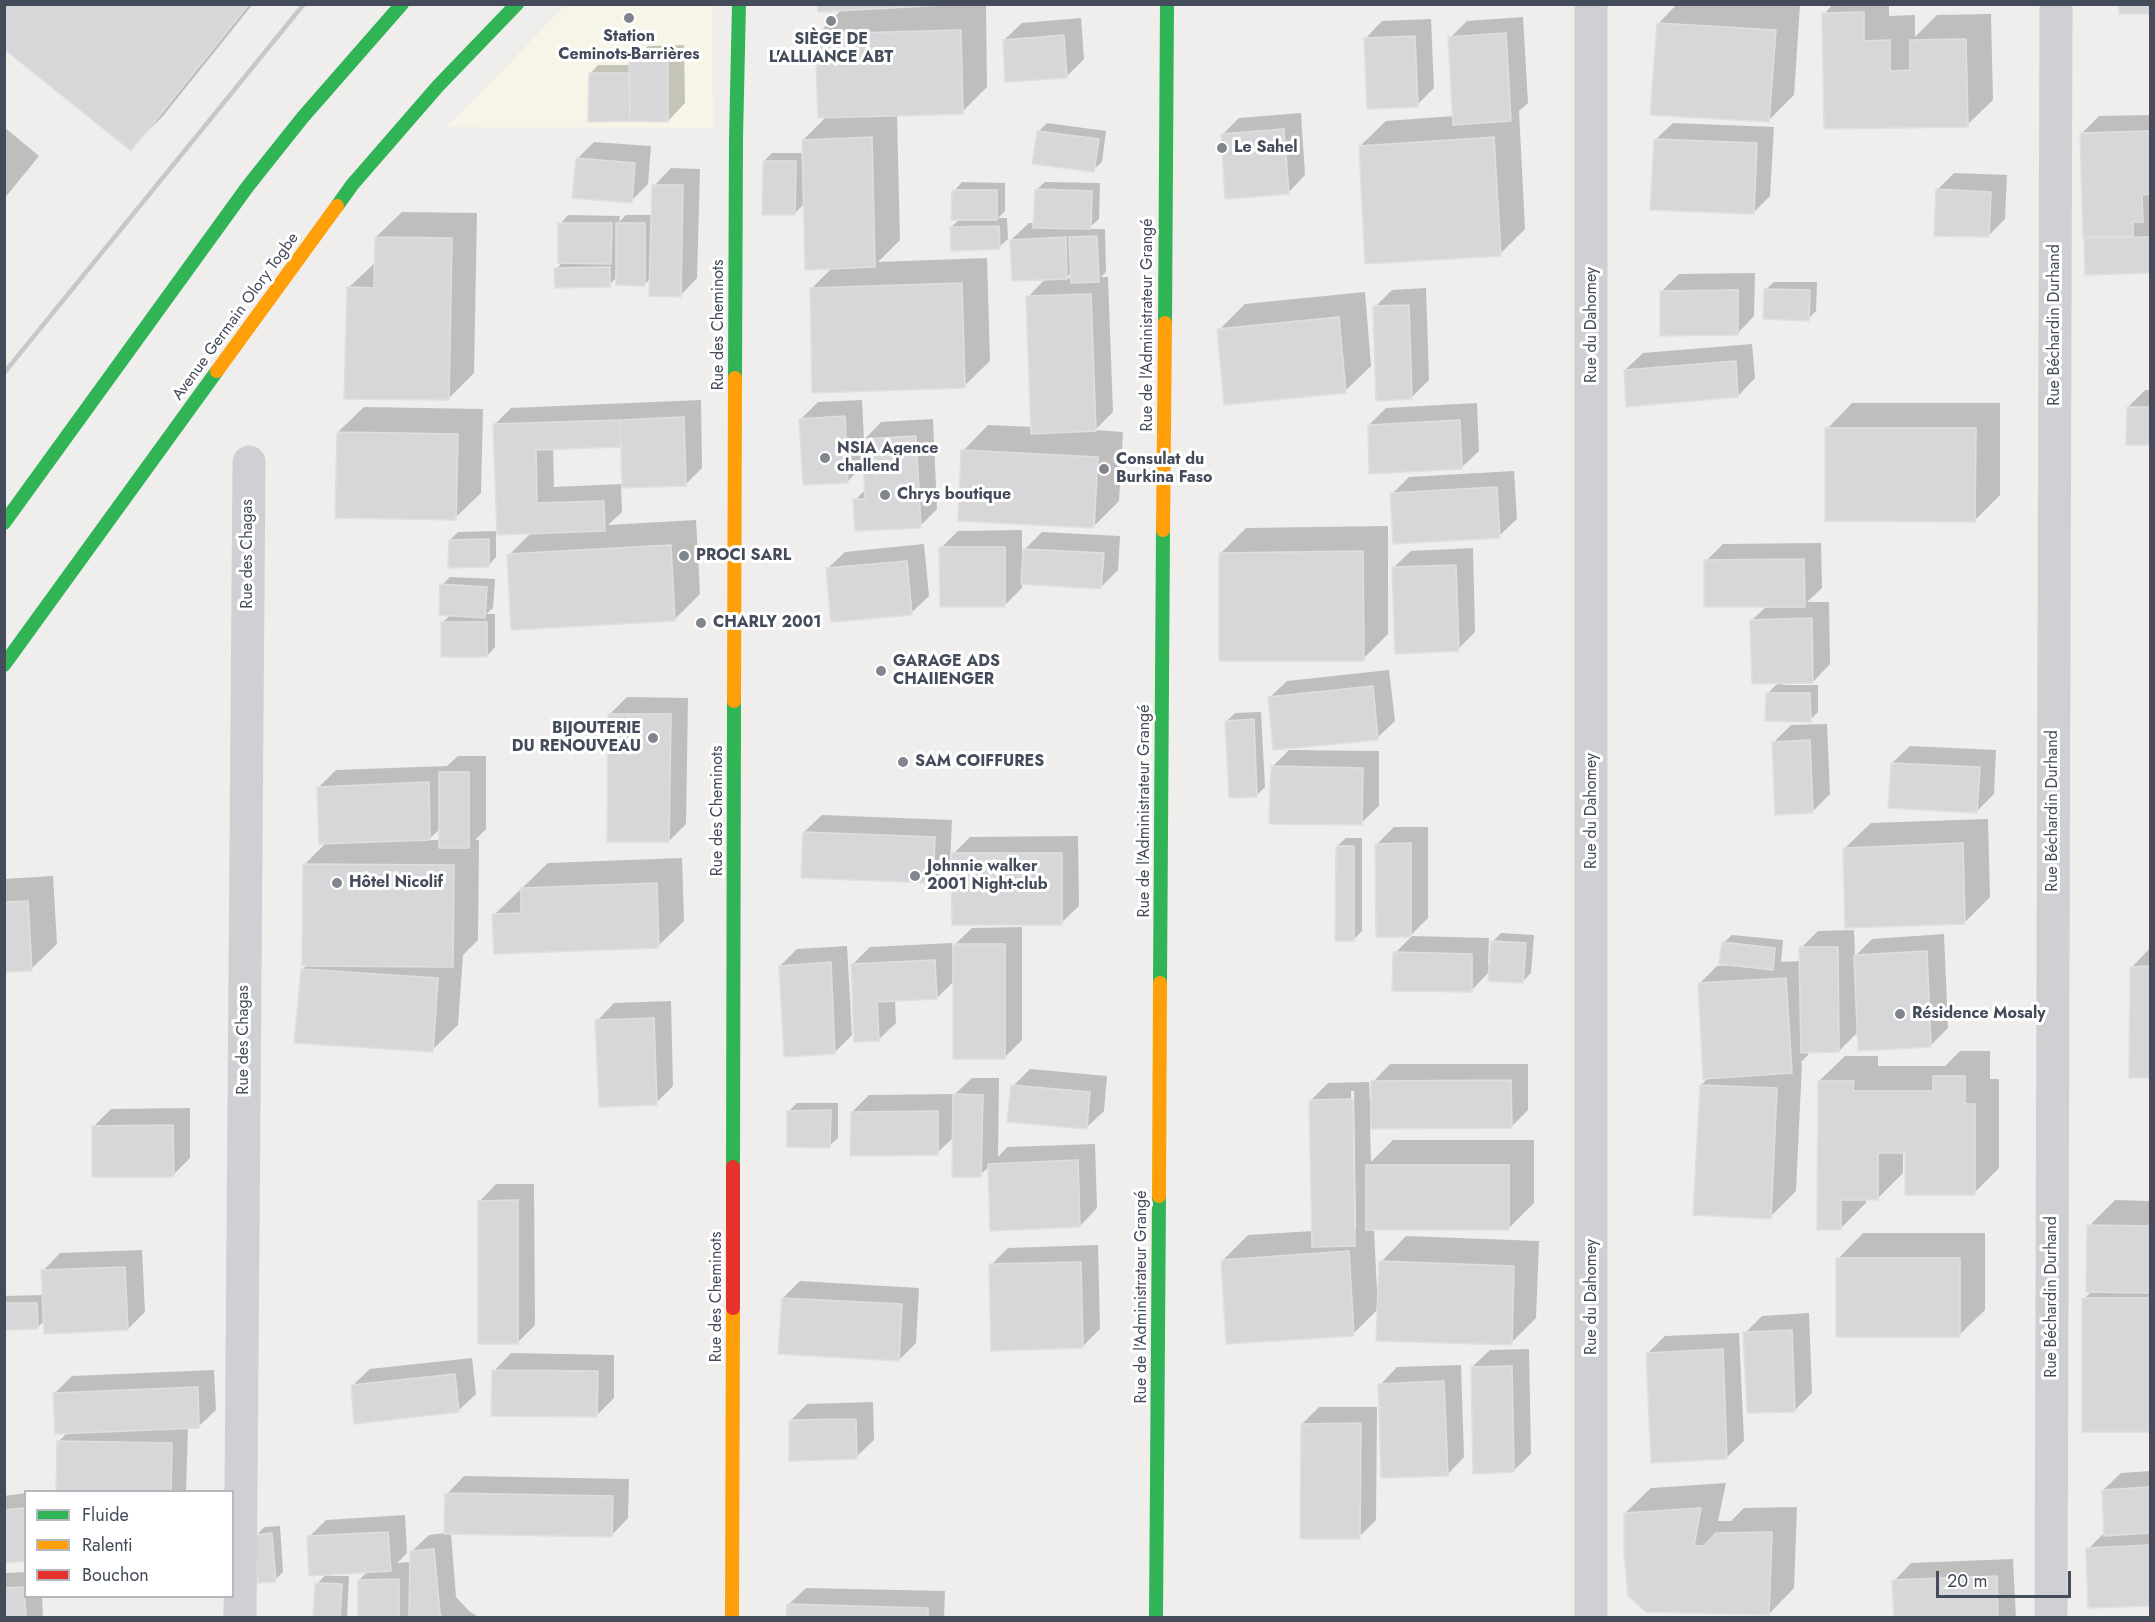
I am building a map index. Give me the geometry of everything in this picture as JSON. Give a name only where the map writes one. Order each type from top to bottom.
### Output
[{"type":"main road","points":[[4,524],[248,186],[303,117],[402,4]]},
{"type":"main road","name":"Avenue Germain Olory Togbe","points":[[4,665],[352,185],[438,86],[516,4]]},
{"type":"main road","name":"Rue des Cheminots","points":[[732,1617],[736,161],[739,4]]},
{"type":"main road","name":"Rue de l'Administrateur Grangé","points":[[1156,1617],[1167,4]]},
{"type":"street","name":"Rue du Dahomey","points":[[1591,4],[1593,564],[1591,1617]]},
{"type":"street","name":"Rue Béchardin Durhand","points":[[2051,1617],[2056,4]]},
{"type":"street","name":"Rue des Chagas","points":[[240,1617],[249,462]]},
{"type":"shaded area","points":[[566,5],[712,5],[713,128],[447,127]]},
{"type":"building","points":[[4,4],[249,4],[131,151],[4,49]]},
{"type":"building","points":[[817,4],[961,4],[818,12]]},
{"type":"building","points":[[2119,4],[2150,4],[2150,14],[2119,14]]},
{"type":"building","points":[[1864,12],[1864,41],[1890,40],[1890,71],[1910,70],[1910,40],[1966,39],[1968,127],[1824,129],[1822,13]]},
{"type":"building","points":[[1657,23],[1776,30],[1769,122],[1650,115]]},
{"type":"building","points":[[961,30],[963,114],[818,118],[815,34]]},
{"type":"building","points":[[1506,33],[1511,121],[1453,125],[1448,37]]},
{"type":"building","points":[[1064,35],[1067,78],[1005,82],[1003,40]]},
{"type":"building","points":[[1415,36],[1418,107],[1367,109],[1364,38]]},
{"type":"building","points":[[668,61],[668,122],[630,121],[629,62]]},
{"type":"building","points":[[589,73],[630,73],[630,121],[588,122]]},
{"type":"building","points":[[1284,129],[1289,194],[1225,199],[1221,134]]},
{"type":"building","points":[[1037,131],[1099,139],[1094,172],[1032,164]]},
{"type":"building","points":[[2150,131],[2150,194],[2142,195],[2143,222],[2133,222],[2133,236],[2083,237],[2080,133]]},
{"type":"building","points":[[872,137],[875,267],[805,270],[802,140]]},
{"type":"building","points":[[1494,137],[1501,256],[1365,264],[1359,146]]},
{"type":"building","points":[[1654,139],[1757,143],[1754,214],[1650,210]]},
{"type":"building","points":[[576,158],[635,163],[632,203],[572,198]]},
{"type":"building","points":[[763,161],[796,161],[795,215],[762,215]]},
{"type":"building","points":[[652,185],[683,185],[681,297],[649,296]]},
{"type":"building","points":[[1035,189],[1092,191],[1091,229],[1033,228]]},
{"type":"building","points":[[1936,189],[1991,192],[1989,237],[1934,236]]},
{"type":"building","points":[[952,190],[997,190],[997,220],[951,220]]},
{"type":"building","points":[[558,223],[612,223],[611,264],[558,263]]},
{"type":"building","points":[[616,223],[645,223],[645,286],[616,285]]},
{"type":"building","points":[[999,226],[1000,249],[951,251],[950,227]]},
{"type":"building","points":[[1097,236],[1099,282],[1071,283],[1069,237]]},
{"type":"building","points":[[375,237],[452,238],[449,400],[344,399],[347,287],[374,288]]},
{"type":"building","points":[[1066,237],[1067,279],[1012,281],[1010,240]]},
{"type":"building","points":[[2150,237],[2150,273],[2085,275],[2084,238]]},
{"type":"building","points":[[610,267],[610,287],[555,288],[554,268]]},
{"type":"building","points":[[962,283],[965,388],[812,393],[810,288]]},
{"type":"building","points":[[1764,289],[1810,290],[1809,321],[1763,319]]},
{"type":"building","points":[[1738,290],[1738,335],[1660,336],[1660,291]]},
{"type":"building","points":[[1091,294],[1096,431],[1031,434],[1026,296]]},
{"type":"building","points":[[1409,305],[1412,399],[1376,401],[1373,306]]},
{"type":"building","points":[[1339,317],[1346,393],[1224,405],[1217,329]]},
{"type":"building","points":[[1736,361],[1738,397],[1626,407],[1624,370]]},
{"type":"building","points":[[2127,407],[2150,407],[2150,445],[2126,445]]},
{"type":"building","points":[[845,416],[848,483],[803,485],[799,419]]},
{"type":"building","points":[[684,417],[686,486],[622,488],[620,420]]},
{"type":"building","points":[[620,420],[621,447],[536,450],[537,503],[604,501],[605,531],[497,535],[493,424]]},
{"type":"building","points":[[1460,420],[1462,469],[1369,474],[1368,425]]},
{"type":"building","points":[[1825,428],[1976,428],[1975,522],[1825,521]]},
{"type":"building","points":[[337,432],[458,434],[456,520],[335,518]]},
{"type":"building","points":[[916,436],[921,528],[855,531],[853,499],[865,499],[862,439]]},
{"type":"building","points":[[961,450],[1098,457],[1094,528],[958,521]]},
{"type":"building","points":[[1497,487],[1500,538],[1393,544],[1390,493]]},
{"type":"building","points":[[489,539],[489,567],[448,568],[449,540]]},
{"type":"building","points":[[671,545],[675,621],[511,630],[507,554]]},
{"type":"building","points":[[939,547],[1005,547],[1005,607],[940,607]]},
{"type":"building","points":[[1023,549],[1104,553],[1101,589],[1021,584]]},
{"type":"building","points":[[1363,551],[1364,661],[1219,661],[1219,553]]},
{"type":"building","points":[[1804,559],[1805,607],[1704,607],[1704,560]]},
{"type":"building","points":[[907,561],[912,615],[831,622],[826,568]]},
{"type":"building","points":[[1456,565],[1459,651],[1395,654],[1392,567]]},
{"type":"building","points":[[440,584],[487,587],[485,618],[439,615]]},
{"type":"building","points":[[1812,618],[1813,683],[1752,684],[1750,620]]},
{"type":"building","points":[[441,622],[487,622],[487,657],[441,657]]},
{"type":"building","points":[[1373,686],[1378,740],[1273,750],[1268,697]]},
{"type":"building","points":[[1766,693],[1810,693],[1811,722],[1765,721]]},
{"type":"building","points":[[608,714],[671,714],[669,842],[607,842]]},
{"type":"building","points":[[1254,719],[1257,797],[1229,798],[1225,721]]},
{"type":"building","points":[[1810,740],[1813,813],[1775,815],[1772,742]]},
{"type":"building","points":[[1891,763],[1980,767],[1977,813],[1888,808]]},
{"type":"building","points":[[1271,766],[1363,768],[1362,825],[1269,824]]},
{"type":"building","points":[[439,772],[469,772],[469,848],[439,848]]},
{"type":"building","points":[[429,782],[430,840],[319,844],[317,787]]},
{"type":"building","points":[[803,832],[935,837],[933,883],[801,878]]},
{"type":"building","points":[[1411,843],[1411,937],[1376,937],[1375,844]]},
{"type":"building","points":[[1963,843],[1965,924],[1845,928],[1843,848]]},
{"type":"building","points":[[1336,846],[1354,846],[1354,941],[1335,941]]},
{"type":"building","points":[[951,853],[1062,853],[1062,925],[952,925]]},
{"type":"building","points":[[303,864],[454,865],[453,967],[302,966]]},
{"type":"building","points":[[657,883],[659,948],[494,954],[492,914],[521,913],[521,888]]},
{"type":"building","points":[[28,901],[32,971],[4,972],[4,902]]},
{"type":"building","points":[[1491,941],[1526,943],[1523,983],[1488,981]]},
{"type":"building","points":[[1722,942],[1775,948],[1773,970],[1719,964]]},
{"type":"building","points":[[953,944],[1005,944],[1005,1059],[953,1059]]},
{"type":"building","points":[[1799,947],[1838,947],[1839,1052],[1801,1053]]},
{"type":"building","points":[[1927,951],[1931,1047],[1858,1051],[1854,955]]},
{"type":"building","points":[[1393,952],[1472,954],[1472,992],[1392,991]]},
{"type":"building","points":[[935,960],[937,999],[877,1002],[879,1041],[854,1042],[851,964]]},
{"type":"building","points":[[831,962],[835,1054],[784,1057],[779,966]]},
{"type":"building","points":[[2150,966],[2150,1078],[2129,1078],[2130,967]]},
{"type":"building","points":[[301,969],[438,978],[433,1052],[294,1043]]},
{"type":"building","points":[[1786,978],[1792,1073],[1703,1079],[1698,983]]},
{"type":"building","points":[[654,1018],[657,1105],[599,1107],[595,1020]]},
{"type":"building","points":[[1933,1076],[1965,1076],[1965,1104],[1975,1104],[1975,1195],[1905,1195],[1905,1153],[1878,1153],[1878,1200],[1841,1200],[1841,1230],[1817,1230],[1818,1081],[1854,1081],[1853,1091],[1933,1091]]},
{"type":"building","points":[[1511,1080],[1512,1128],[1371,1129],[1371,1081]]},
{"type":"building","points":[[1011,1085],[1090,1092],[1087,1129],[1007,1122]]},
{"type":"building","points":[[1700,1085],[1777,1088],[1771,1219],[1693,1215]]},
{"type":"building","points":[[953,1094],[983,1095],[981,1177],[952,1177]]},
{"type":"building","points":[[1353,1099],[1355,1246],[1312,1247],[1309,1100]]},
{"type":"building","points":[[831,1110],[830,1148],[787,1147],[787,1111]]},
{"type":"building","points":[[938,1111],[938,1155],[850,1156],[851,1112]]},
{"type":"building","points":[[173,1125],[174,1177],[92,1177],[92,1126]]},
{"type":"building","points":[[1078,1160],[1080,1227],[990,1231],[988,1164]]},
{"type":"building","points":[[1366,1165],[1509,1165],[1509,1230],[1366,1230]]},
{"type":"building","points":[[518,1200],[518,1344],[478,1344],[478,1201]]},
{"type":"building","points":[[2087,1225],[2150,1226],[2150,1293],[2086,1292]]},
{"type":"building","points":[[1349,1251],[1354,1336],[1226,1344],[1221,1260]]},
{"type":"building","points":[[1836,1258],[1960,1258],[1960,1337],[1836,1337]]},
{"type":"building","points":[[1379,1261],[1514,1266],[1512,1345],[1376,1341]]},
{"type":"building","points":[[1081,1262],[1083,1348],[991,1351],[989,1264]]},
{"type":"building","points":[[125,1267],[128,1330],[44,1334],[41,1270]]},
{"type":"building","points":[[782,1298],[902,1304],[899,1361],[778,1354]]},
{"type":"building","points":[[2082,1298],[2150,1298],[2150,1432],[2082,1432]]},
{"type":"building","points":[[4,1303],[37,1303],[38,1329],[4,1330]]},
{"type":"building","points":[[1792,1330],[1795,1412],[1747,1413],[1743,1332]]},
{"type":"building","points":[[1723,1349],[1727,1459],[1651,1463],[1646,1353]]},
{"type":"building","points":[[1512,1366],[1514,1472],[1473,1474],[1471,1367]]},
{"type":"building","points":[[492,1370],[598,1371],[597,1417],[491,1416]]},
{"type":"building","points":[[455,1374],[459,1412],[354,1424],[351,1385]]},
{"type":"building","points":[[1444,1381],[1448,1476],[1381,1478],[1378,1384]]},
{"type":"building","points":[[198,1387],[199,1428],[55,1434],[53,1393]]},
{"type":"building","points":[[856,1419],[857,1459],[789,1461],[789,1420]]},
{"type":"building","points":[[1361,1423],[1360,1539],[1300,1539],[1301,1424]]},
{"type":"building","points":[[57,1441],[172,1443],[171,1490],[56,1490]]},
{"type":"building","points":[[2150,1487],[2150,1533],[2104,1536],[2102,1490]]},
{"type":"building","points":[[445,1493],[613,1496],[612,1537],[444,1534]]},
{"type":"building","points":[[24,1508],[24,1561],[4,1563],[4,1510]]},
{"type":"building","points":[[1701,1508],[1694,1546],[1704,1546],[1716,1533],[1772,1532],[1769,1615],[1646,1612],[1628,1596],[1624,1554],[1624,1513]]},
{"type":"building","points":[[388,1532],[391,1571],[309,1576],[307,1536]]},
{"type":"building","points":[[272,1533],[276,1582],[258,1583],[255,1535]]},
{"type":"building","points":[[2150,1545],[2150,1606],[2088,1608],[2086,1548]]},
{"type":"building","points":[[434,1549],[440,1614],[443,1618],[409,1618],[410,1551]]},
{"type":"building","points":[[1997,1576],[1998,1618],[1894,1618],[1892,1580]]},
{"type":"building","points":[[399,1579],[399,1618],[358,1618],[358,1580]]},
{"type":"building","points":[[315,1583],[342,1584],[340,1618],[313,1618]]},
{"type":"building","points":[[24,1587],[26,1618],[4,1618],[4,1588]]},
{"type":"building","points":[[787,1604],[928,1608],[928,1618],[786,1618]]},
{"type":"railway","points":[[4,373],[304,4]]},
{"type":"traffic: fast","points":[[4,523],[248,186],[303,117],[402,4]]},
{"type":"traffic: fast","points":[[337,206],[352,185],[438,86],[517,4]]},
{"type":"traffic: fast","points":[[735,378],[739,4]]},
{"type":"traffic: fast","points":[[1165,323],[1167,4]]},
{"type":"traffic: fast","points":[[4,665],[217,371]]},
{"type":"traffic: fast","points":[[1160,983],[1163,530]]},
{"type":"traffic: fast","points":[[733,1167],[734,701]]},
{"type":"traffic: fast","points":[[1156,1618],[1159,1196]]},
{"type":"traffic: slow","points":[[217,371],[337,206]]},
{"type":"traffic: slow","points":[[1163,530],[1165,323]]},
{"type":"traffic: slow","points":[[734,701],[735,378]]},
{"type":"traffic: slow","points":[[1159,1196],[1160,983]]},
{"type":"traffic: slow","points":[[732,1618],[733,1308]]},
{"type":"traffic: jam","points":[[733,1167],[733,1308]]},
{"type":"place","name":"Station Ceminots-Barrières","points":[[629,18]]},
{"type":"place","name":"SIÈGE DE L'ALLIANCE ABT","points":[[831,21]]},
{"type":"place","name":"Le Sahel","points":[[1222,148]]},
{"type":"place","name":"NSIA Agence challend","points":[[825,458]]},
{"type":"place","name":"Consulat du Burkina Faso","points":[[1104,469]]},
{"type":"place","name":"Chrys boutique","points":[[885,495]]},
{"type":"place","name":"PROCI SARL","points":[[684,556]]},
{"type":"place","name":"CHARLY 2001","points":[[701,623]]},
{"type":"place","name":"GARAGE ADS CHAIIENGER","points":[[881,671]]},
{"type":"place","name":"BIJOUTERIE DU RENOUVEAU","points":[[653,738]]},
{"type":"place","name":"SAM COIFFURES","points":[[903,762]]},
{"type":"place","name":"Johnnie walker 2001 Night-club","points":[[915,876]]},
{"type":"place","name":"Hôtel Nicolif","points":[[337,883]]},
{"type":"place","name":"Résidence Mosaly","points":[[1900,1014]]}]
